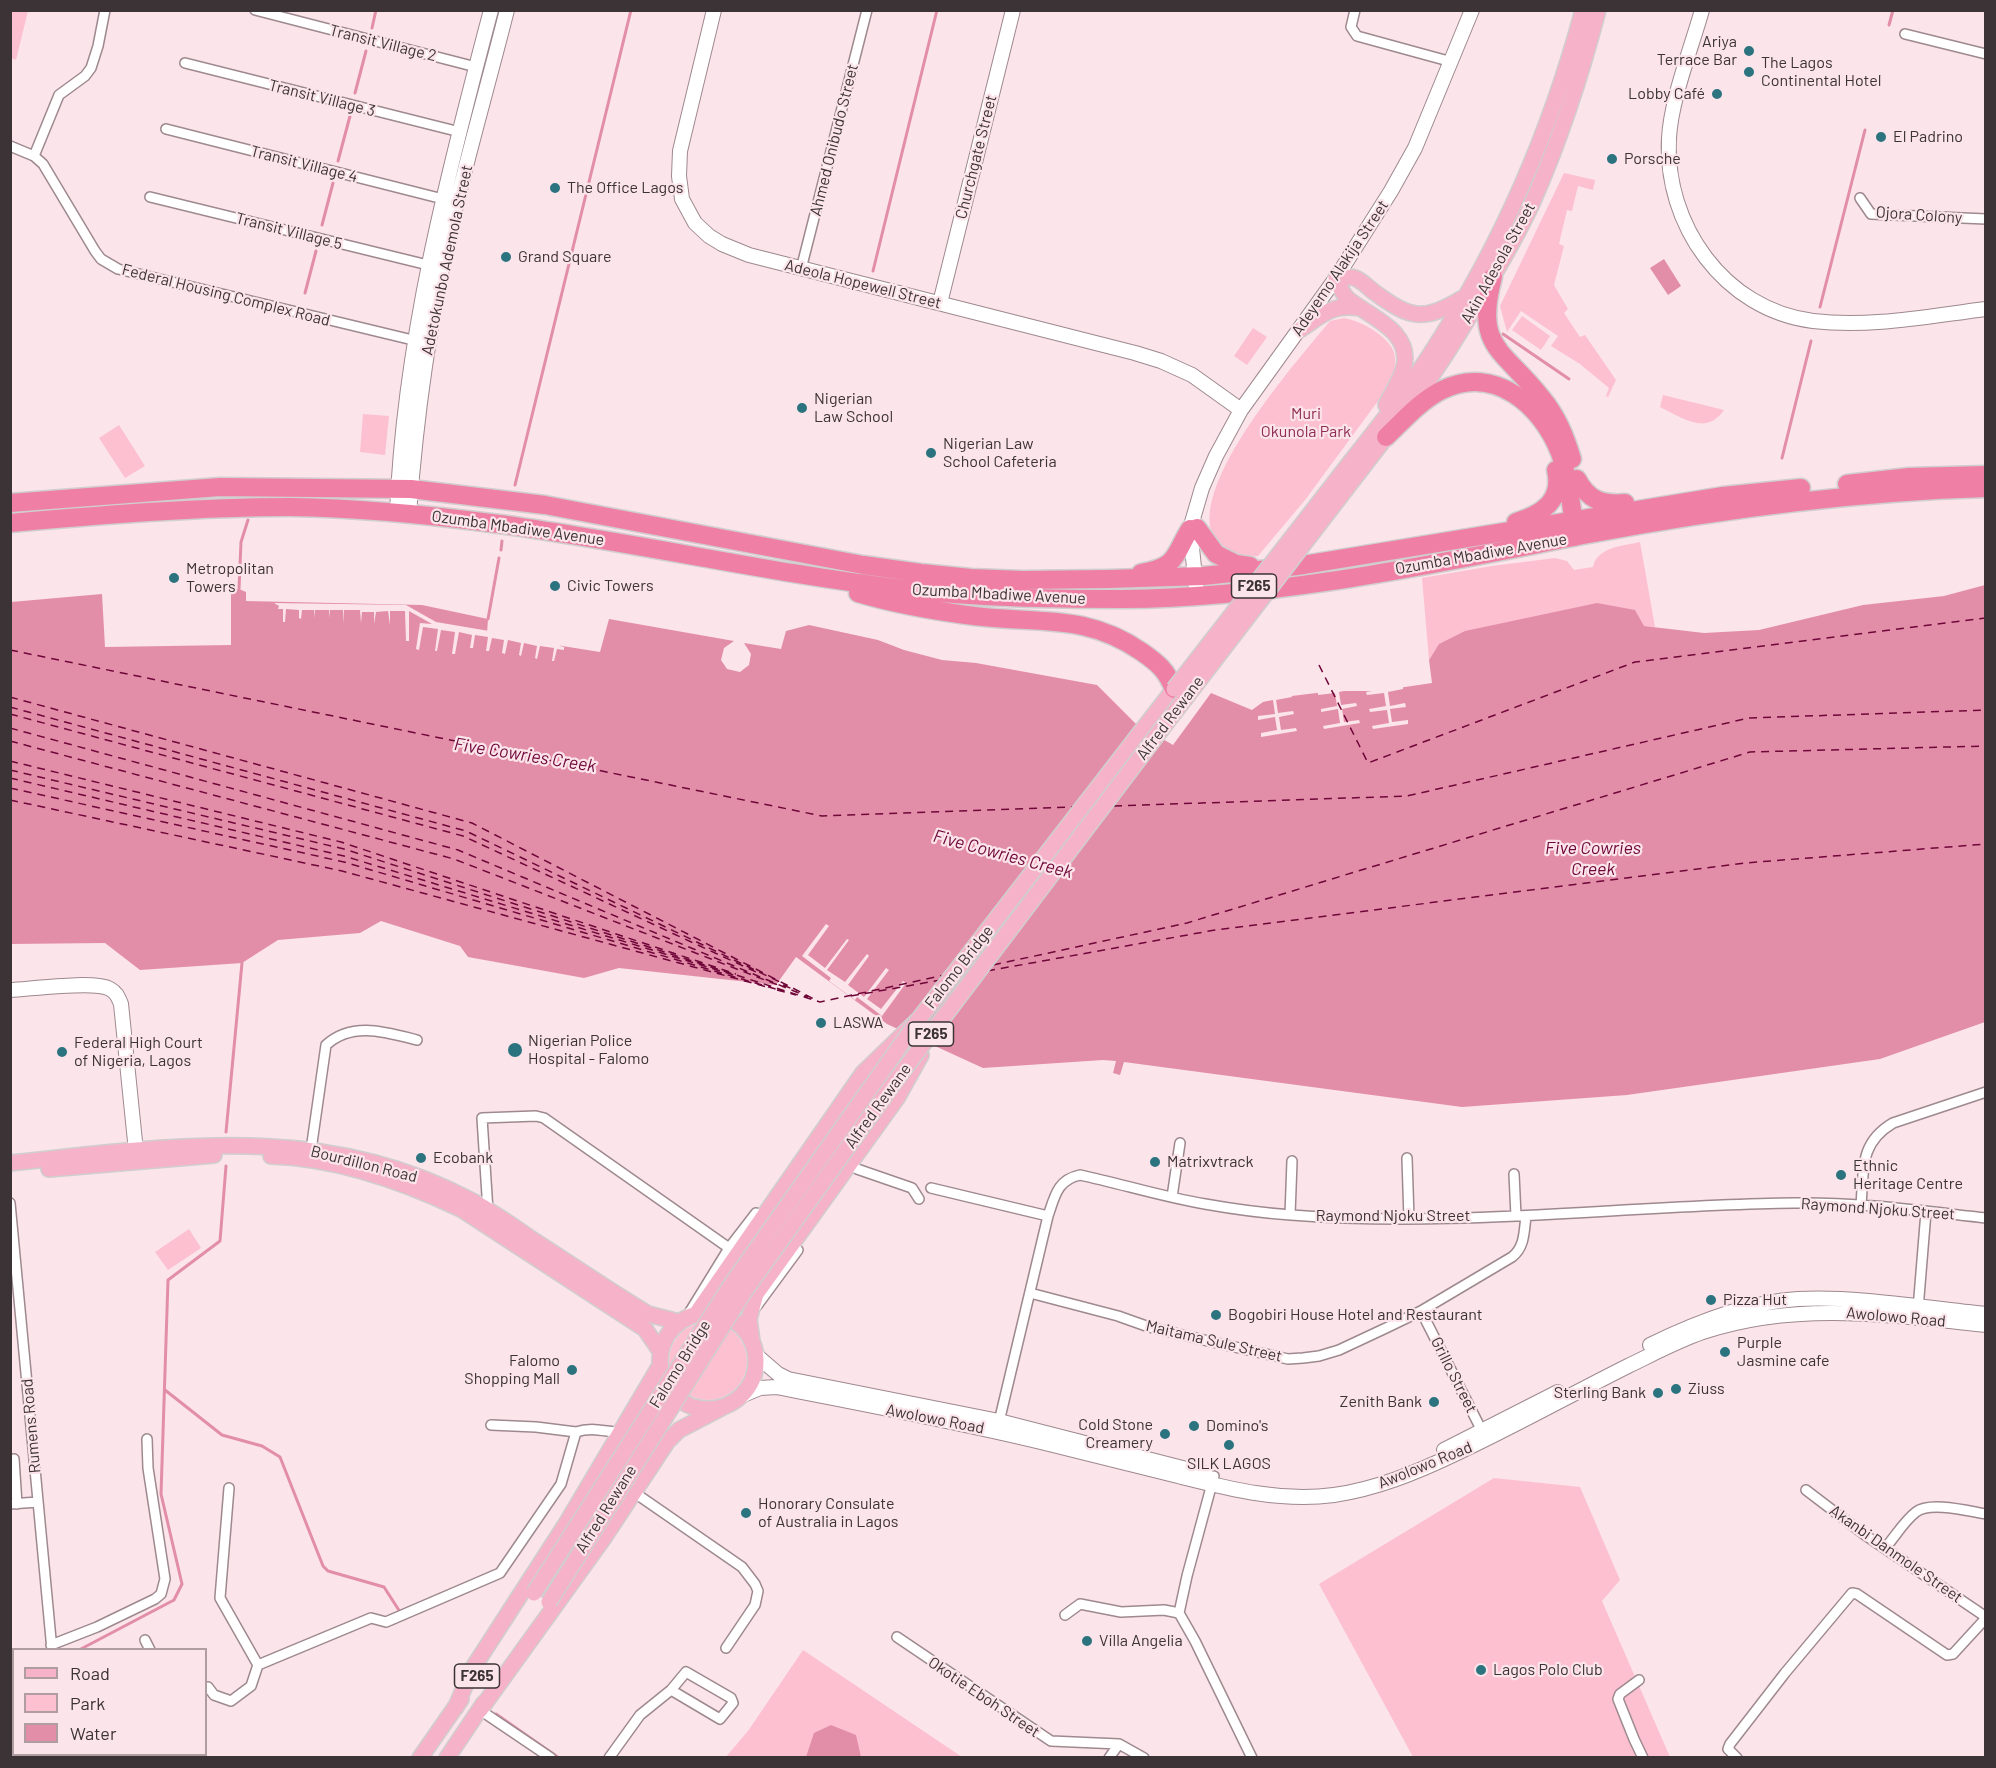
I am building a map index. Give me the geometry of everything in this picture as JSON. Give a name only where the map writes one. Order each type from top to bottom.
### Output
[{"type":"highway","points":[[1493,277],[1487,304],[1487,325],[1490,334],[1500,353],[1540,396],[1555,416],[1564,434],[1577,479],[1579,528]]},
{"type":"highway","points":[[1377,438],[1442,389],[1472,383],[1501,388],[1523,399],[1540,416],[1560,453],[1579,528]]},
{"type":"highway","points":[[1484,535],[1535,515],[1555,496],[1558,481],[1553,440]]},
{"type":"highway","name":"Ozumba Mbadiwe Avenue","points":[[10,523],[176,510],[305,507],[499,524],[900,589],[1012,598],[1129,599],[1201,596],[1305,585],[1723,496],[1909,477],[1986,475]]},
{"type":"highway","points":[[1577,479],[1591,498],[1608,503],[1667,497],[1723,496]]},
{"type":"highway","name":"Ozumba Mbadiwe Avenue","points":[[10,503],[220,487],[405,488],[545,505],[810,555],[921,573],[1013,580],[1199,576],[1270,569],[1484,535],[1579,528],[1814,498],[1916,490],[1986,488]]},
{"type":"highway","points":[[1108,579],[1149,571],[1169,563],[1180,550],[1194,525],[1216,554],[1225,560],[1270,569]]},
{"type":"highway","points":[[787,572],[925,609],[975,616],[1070,622],[1106,632],[1133,646],[1166,671],[1174,689]]},
{"type":"main road","name":"Adetokunbo Ademola Street","points":[[403,514],[415,341],[428,266],[491,10]]},
{"type":"main road","name":"Adetokunbo Ademola Street","points":[[405,488],[452,224],[507,10]]},
{"type":"main road","name":"Adeola Hopewell Street","points":[[714,10],[680,151],[679,177],[682,199],[695,223],[709,236],[749,255],[1161,361],[1192,375],[1241,410]]},
{"type":"main road","name":"Churchgate Street","points":[[940,303],[1013,10]]},
{"type":"main road","name":"Adeyemo Alakija Street","points":[[1201,596],[1194,525],[1202,488],[1241,410],[1336,278],[1391,191],[1415,148],[1472,10]]},
{"type":"main road","name":"Akin Adesola Street","points":[[1377,438],[1436,347],[1501,232],[1531,167],[1563,80],[1583,10]]},
{"type":"main road","name":"Akin Adesola Street","points":[[1340,486],[1377,438],[1427,384],[1493,277],[1534,199],[1571,98],[1598,10]]},
{"type":"main road","points":[[1702,10],[1673,110],[1669,141],[1672,181],[1681,215],[1694,242],[1713,268],[1744,294],[1763,305],[1784,314],[1811,321],[1872,322],[1986,309]]},
{"type":"main road","points":[[1377,438],[1404,367],[1403,348],[1399,338],[1390,328],[1345,297],[1336,278],[1355,278],[1399,310],[1415,314],[1440,312],[1465,296]]},
{"type":"main road","points":[[1301,329],[1336,307],[1361,308]]},
{"type":"main road","name":"Falomo Bridge","points":[[456,1707],[534,1593],[730,1285],[919,1019],[1174,689],[1340,486]]},
{"type":"main road","name":"Alfred Rewane","points":[[480,1710],[724,1320],[933,1031],[1340,486]]},
{"type":"main road","points":[[10,990],[92,986],[111,989],[117,995],[121,1004],[136,1156]]},
{"type":"main road","points":[[723,1407],[709,1410],[695,1408],[682,1402],[671,1393],[663,1381],[659,1367],[664,1340],[687,1318],[724,1273],[863,1073],[919,1019]]},
{"type":"main road","points":[[480,1710],[635,1493],[667,1442],[679,1430],[741,1396],[751,1384],[756,1370],[749,1319],[756,1294],[897,1098],[933,1031]]},
{"type":"main road","name":"Bourdillon Road","points":[[10,1173],[236,1144],[310,1150],[351,1157],[421,1178],[467,1199],[485,1216],[645,1329],[660,1352]]},
{"type":"main road","name":"Bourdillon Road","points":[[10,1163],[136,1156],[236,1154],[276,1156],[359,1171],[396,1181],[485,1216],[648,1314],[687,1318]]},
{"type":"main road","points":[[687,1318],[709,1313],[734,1320],[744,1329],[754,1348]]},
{"type":"main road","name":"Awolowo Road","points":[[754,1348],[778,1374],[788,1379],[998,1426],[1213,1480],[1235,1490],[1308,1498],[1357,1491],[1417,1472],[1484,1435],[1681,1340],[1705,1332],[1753,1319],[1801,1313],[1986,1314]]},
{"type":"main road","name":"Awolowo Road","points":[[1917,1313],[1986,1325]]},
{"type":"main road","points":[[456,1707],[471,1671],[566,1524],[659,1367]]},
{"type":"main road","name":"Awolowo Road","points":[[741,1396],[760,1388],[776,1387],[998,1426]]},
{"type":"main road","name":"F265","points":[[420,1758],[456,1707]]},
{"type":"main road","name":"F265","points":[[447,1758],[480,1710]]},
{"type":"street","points":[[34,156],[59,95],[85,76],[91,68],[105,10]]},
{"type":"street","name":"Transit Village 2","points":[[255,10],[476,67]]},
{"type":"street","name":"Ahmed Onibudo Street","points":[[801,269],[867,10]]},
{"type":"street","points":[[1355,10],[1351,27],[1357,36],[1452,62]]},
{"type":"street","points":[[1905,34],[1986,54]]},
{"type":"street","name":"Transit Village 3","points":[[185,63],[460,132]]},
{"type":"street","name":"Transit Village 4","points":[[166,129],[443,199]]},
{"type":"street","name":"Federal Housing Complex Road","points":[[10,146],[34,156],[43,164],[94,251],[101,259],[118,269],[429,344]]},
{"type":"street","name":"Transit Village 5","points":[[150,197],[428,266]]},
{"type":"street","name":"Ojora Colony","points":[[1860,198],[1871,214],[1986,219]]},
{"type":"street","points":[[310,1150],[326,1045],[338,1035],[353,1030],[376,1031],[417,1040]]},
{"type":"street","points":[[1861,1205],[1867,1150],[1881,1131],[1893,1123],[1986,1092]]},
{"type":"street","points":[[485,1216],[482,1118],[536,1116],[544,1118],[729,1248]]},
{"type":"street","points":[[1172,1197],[1180,1143]]},
{"type":"street","points":[[1407,1158],[1409,1219]]},
{"type":"street","points":[[1290,1215],[1292,1161]]},
{"type":"street","points":[[857,1169],[912,1188],[919,1200]]},
{"type":"street","name":"Maitama Sule Street","points":[[1030,1293],[1159,1329],[1288,1359],[1319,1356],[1339,1350],[1421,1311],[1497,1267],[1519,1251],[1524,1238],[1514,1174]]},
{"type":"street","name":"Raymond Njoku Street","points":[[998,1426],[1048,1216],[1059,1188],[1066,1180],[1080,1175],[1204,1204],[1290,1215],[1409,1219],[1795,1203],[1861,1205],[1986,1218]]},
{"type":"street","points":[[932,1188],[1048,1216]]},
{"type":"street","name":"Rumens Road","points":[[10,1203],[51,1648]]},
{"type":"street","points":[[1917,1313],[1926,1212]]},
{"type":"street","points":[[687,1318],[729,1248],[756,1213]]},
{"type":"street","points":[[749,1319],[798,1250]]},
{"type":"street","name":"Grillo Street","points":[[1421,1311],[1484,1435]]},
{"type":"street","points":[[491,1425],[536,1426],[576,1432],[597,1429],[621,1433]]},
{"type":"street","points":[[258,1665],[371,1618],[386,1622],[500,1573],[561,1484],[576,1432]]},
{"type":"street","points":[[51,1648],[156,1599],[161,1594],[165,1579],[148,1468],[147,1439]]},
{"type":"street","points":[[14,1458],[14,1504],[38,1502]]},
{"type":"street","points":[[1213,1480],[1179,1613],[1252,1758]]},
{"type":"street","points":[[207,1688],[214,1695],[231,1701],[251,1686],[258,1665],[220,1598],[229,1488]]},
{"type":"street","name":"Akanbi Danmole Street","points":[[1806,1491],[1986,1618]]},
{"type":"street","points":[[635,1493],[742,1567],[755,1584],[758,1597],[755,1605],[726,1648]]},
{"type":"street","points":[[1885,1548],[1916,1512],[1925,1508],[1936,1507],[1986,1514]]},
{"type":"street","points":[[1737,1758],[1728,1749],[1730,1744],[1852,1593],[1857,1594],[1947,1655],[1953,1654],[1986,1618]]},
{"type":"street","points":[[1065,1615],[1080,1604],[1121,1612],[1164,1610],[1179,1613]]},
{"type":"street","name":"Okotie Eboh Street","points":[[897,1637],[1052,1741],[1119,1744],[1144,1758]]},
{"type":"street","points":[[145,1640],[149,1648]]},
{"type":"street","points":[[609,1758],[640,1715],[671,1690],[684,1674],[689,1672],[731,1698],[733,1703],[720,1719],[671,1690]]},
{"type":"street","points":[[1639,1680],[1620,1694],[1618,1699],[1643,1758]]},
{"type":"street","points":[[480,1710],[551,1758]]},
{"type":"street","points":[[1109,1758],[1119,1744]]},
{"type":"green space","points":[[10,11],[28,11],[16,60],[11,58]]},
{"type":"green space","points":[[1564,173],[1595,180],[1593,190],[1578,186],[1572,211],[1567,210],[1559,244],[1564,246],[1554,285],[1568,309],[1564,313],[1580,337],[1585,335],[1616,380],[1608,397],[1606,396],[1609,388],[1580,364],[1551,346],[1558,336],[1521,311],[1507,332],[1500,306]]},
{"type":"green space","points":[[1522,316],[1550,336],[1541,350],[1512,330]]},
{"type":"green space","name":"Muri Okunola Park","points":[[1344,318],[1371,328],[1392,348],[1395,365],[1392,382],[1305,500],[1258,556],[1231,555],[1221,549],[1213,536],[1210,513],[1217,486],[1231,455],[1272,393],[1330,321]]},
{"type":"green space","points":[[1253,328],[1267,337],[1247,365],[1234,356]]},
{"type":"green space","points":[[1663,395],[1724,410],[1710,422],[1694,422],[1660,407]]},
{"type":"green space","points":[[363,414],[389,416],[385,455],[360,452]]},
{"type":"green space","points":[[119,425],[145,466],[125,478],[99,438]]},
{"type":"green space","points":[[1640,542],[1655,627],[1644,626],[1439,644],[1429,660],[1422,578],[1555,558],[1567,561],[1574,570],[1593,567],[1595,560],[1605,551]]},
{"type":"green space","points":[[189,1229],[201,1248],[168,1270],[155,1252]]},
{"type":"green space","points":[[708,1322],[723,1325],[740,1339],[747,1361],[744,1376],[730,1393],[708,1400],[693,1397],[676,1383],[669,1361],[672,1346],[686,1329]]},
{"type":"green space","name":"Lagos Polo Club","points":[[1494,1478],[1580,1487],[1620,1580],[1602,1601],[1670,1757],[1413,1757],[1319,1584]]},
{"type":"green space","points":[[803,1650],[962,1757],[725,1758],[748,1731]]},
{"type":"water","points":[[1664,259],[1681,286],[1668,295],[1650,268]]},
{"type":"water","name":"Five Cowries Creek","points":[[1985,585],[1985,1022],[1880,1059],[1627,1095],[1462,1107],[1124,1062],[1120,1075],[1113,1073],[1116,1061],[983,1068],[887,1024],[796,957],[776,985],[619,968],[584,978],[468,957],[460,946],[381,921],[360,933],[278,940],[242,963],[140,970],[105,943],[11,944],[11,602],[102,594],[105,647],[231,645],[231,590],[239,589],[246,592],[246,601],[422,605],[488,619],[487,634],[600,652],[609,619],[734,641],[724,648],[721,660],[727,669],[740,672],[749,665],[751,654],[744,643],[781,649],[786,631],[809,625],[878,640],[942,660],[976,663],[1097,685],[1135,723],[1173,745],[1211,693],[1252,710],[1267,699],[1333,691],[1378,691],[1432,683],[1429,660],[1439,644],[1465,631],[1597,603],[1635,610],[1644,626],[1704,633],[1759,630],[1863,605],[1944,596]]},
{"type":"water","points":[[831,1725],[856,1735],[861,1757],[806,1757],[814,1733]]},
{"type":"pier","points":[[274,603],[406,605],[436,622],[560,643],[564,650],[557,649],[554,661],[552,661],[554,648],[540,646],[537,659],[535,658],[537,646],[524,643],[521,656],[519,655],[521,643],[508,640],[505,654],[502,653],[504,640],[492,638],[489,651],[486,651],[488,637],[475,635],[473,648],[470,648],[472,635],[459,632],[455,654],[452,654],[455,632],[441,630],[437,651],[435,651],[438,629],[423,627],[419,650],[416,649],[420,623],[432,624],[409,611],[409,641],[406,641],[405,611],[390,611],[390,625],[388,611],[376,612],[374,624],[374,612],[362,612],[361,623],[360,610],[344,610],[344,624],[343,610],[330,610],[329,618],[329,610],[315,610],[315,618],[314,610],[302,610],[301,619],[299,610],[286,609],[285,622],[283,622],[283,609],[278,609],[279,606]]},
{"type":"pier","points":[[1403,686],[1403,689],[1388,692],[1390,706],[1405,703],[1406,707],[1390,709],[1392,722],[1408,720],[1408,724],[1373,729],[1372,726],[1389,723],[1387,710],[1370,712],[1369,709],[1386,706],[1384,693],[1367,695],[1366,692]]},
{"type":"pier","points":[[1343,688],[1354,689],[1339,692],[1341,705],[1356,703],[1357,706],[1342,709],[1344,722],[1359,720],[1360,723],[1324,729],[1323,726],[1340,723],[1338,709],[1321,712],[1321,709],[1337,706],[1335,693],[1318,695],[1318,692]]},
{"type":"pier","points":[[1291,694],[1292,697],[1276,700],[1278,713],[1293,711],[1294,714],[1279,717],[1281,730],[1296,728],[1297,731],[1261,737],[1261,733],[1277,730],[1275,717],[1258,720],[1258,716],[1275,714],[1273,700],[1257,703],[1263,699]]},
{"type":"pier","points":[[826,924],[829,926],[808,955],[825,968],[847,939],[849,940],[827,970],[845,982],[867,954],[869,956],[848,985],[864,997],[886,968],[889,970],[867,999],[881,1009],[903,981],[906,983],[882,1016],[857,997],[855,1000],[829,981],[831,978],[802,956]]},
{"type":"waterway","points":[[372,28],[376,10]]},
{"type":"waterway","points":[[515,485],[631,10]]},
{"type":"waterway","points":[[873,271],[937,10]]},
{"type":"waterway","points":[[1889,25],[1893,10]]},
{"type":"waterway","points":[[355,93],[366,51]]},
{"type":"waterway","points":[[338,161],[350,116]]},
{"type":"waterway","points":[[1820,307],[1865,130]]},
{"type":"waterway","points":[[322,225],[333,183]]},
{"type":"waterway","points":[[305,293],[316,251]]},
{"type":"waterway","points":[[1503,334],[1569,379]]},
{"type":"waterway","points":[[1782,458],[1811,341]]},
{"type":"waterway","points":[[239,589],[241,542],[248,520]]},
{"type":"waterway","points":[[501,550],[502,541]]},
{"type":"waterway","points":[[488,619],[499,558]]},
{"type":"waterway","points":[[226,1132],[242,963]]},
{"type":"waterway","points":[[83,1648],[174,1600],[182,1584],[161,1494],[168,1280],[220,1241],[226,1166]]},
{"type":"waterway","points":[[165,1390],[222,1435],[262,1446],[280,1457],[323,1566],[328,1571],[384,1587],[402,1615]]},
{"type":"waterway","points":[[496,1714],[559,1758]]},
{"type":"ferry route","points":[[1319,665],[1368,763],[1635,662],[1986,618]]},
{"type":"ferry route","points":[[10,650],[822,816],[1073,807]]},
{"type":"ferry route","points":[[10,697],[472,823],[814,999]]},
{"type":"ferry route","points":[[10,707],[466,831],[784,984]]},
{"type":"ferry route","points":[[1114,806],[1407,796],[1749,718],[1986,710]]},
{"type":"ferry route","points":[[10,714],[463,836],[756,972]]},
{"type":"ferry route","points":[[10,728],[458,850],[808,997]]},
{"type":"ferry route","points":[[10,741],[454,859],[783,987]]},
{"type":"ferry route","points":[[993,965],[1187,923],[1750,752],[1986,746]]},
{"type":"ferry route","points":[[10,761],[341,842],[736,974]]},
{"type":"ferry route","points":[[10,770],[344,849],[820,1002],[945,975]]},
{"type":"ferry route","points":[[10,778],[344,856],[737,976]]},
{"type":"ferry route","points":[[10,788],[344,862],[779,990]]},
{"type":"ferry route","points":[[10,800],[342,871],[767,987]]},
{"type":"ferry route","points":[[987,971],[1215,930],[1745,863],[1986,844]]},
{"type":"ferry route","points":[[851,996],[941,980]]},
{"type":"ferry route","points":[[783,985],[797,991]]},
{"type":"ferry route","points":[[777,990],[796,995]]},
{"type":"place","name":"Ariya Terrace Bar","points":[[1749,51]]},
{"type":"place","name":"The Lagos Continental Hotel","points":[[1749,72]]},
{"type":"place","name":"Lobby Café","points":[[1717,94]]},
{"type":"place","name":"El Padrino","points":[[1881,137]]},
{"type":"place","name":"Porsche","points":[[1612,159]]},
{"type":"place","name":"The Office Lagos","points":[[555,188]]},
{"type":"place","name":"Grand Square","points":[[506,257]]},
{"type":"place","name":"Nigerian Law School","points":[[802,408]]},
{"type":"place","name":"Nigerian Law School Cafeteria","points":[[931,453]]},
{"type":"place","name":"Metropolitan Towers","points":[[174,578]]},
{"type":"place","name":"Civic Towers","points":[[555,586]]},
{"type":"place","name":"LASWA","points":[[821,1023]]},
{"type":"place","name":"Nigerian Police Hospital - Falomo","points":[[515,1050]]},
{"type":"place","name":"Federal High Court of Nigeria, Lagos","points":[[62,1052]]},
{"type":"place","name":"Ecobank","points":[[421,1158]]},
{"type":"place","name":"Matrixvtrack","points":[[1155,1162]]},
{"type":"place","name":"Ethnic Heritage Centre","points":[[1841,1175]]},
{"type":"place","name":"Pizza Hut","points":[[1711,1300]]},
{"type":"place","name":"Bogobiri House Hotel and Restaurant","points":[[1216,1315]]},
{"type":"place","name":"Purple Jasmine cafe","points":[[1725,1352]]},
{"type":"place","name":"Falomo Shopping Mall","points":[[572,1370]]},
{"type":"place","name":"Ziuss","points":[[1676,1389]]},
{"type":"place","name":"Sterling Bank","points":[[1658,1393]]},
{"type":"place","name":"Zenith Bank","points":[[1434,1402]]},
{"type":"place","name":"Domino's","points":[[1194,1426]]},
{"type":"place","name":"Cold Stone Creamery","points":[[1165,1434]]},
{"type":"place","name":"SILK LAGOS","points":[[1229,1445]]},
{"type":"place","name":"Honorary Consulate of Australia in Lagos","points":[[746,1513]]},
{"type":"place","name":"Villa Angelia","points":[[1087,1641]]},
{"type":"place","name":"Lagos Polo Club","points":[[1481,1670]]}]
